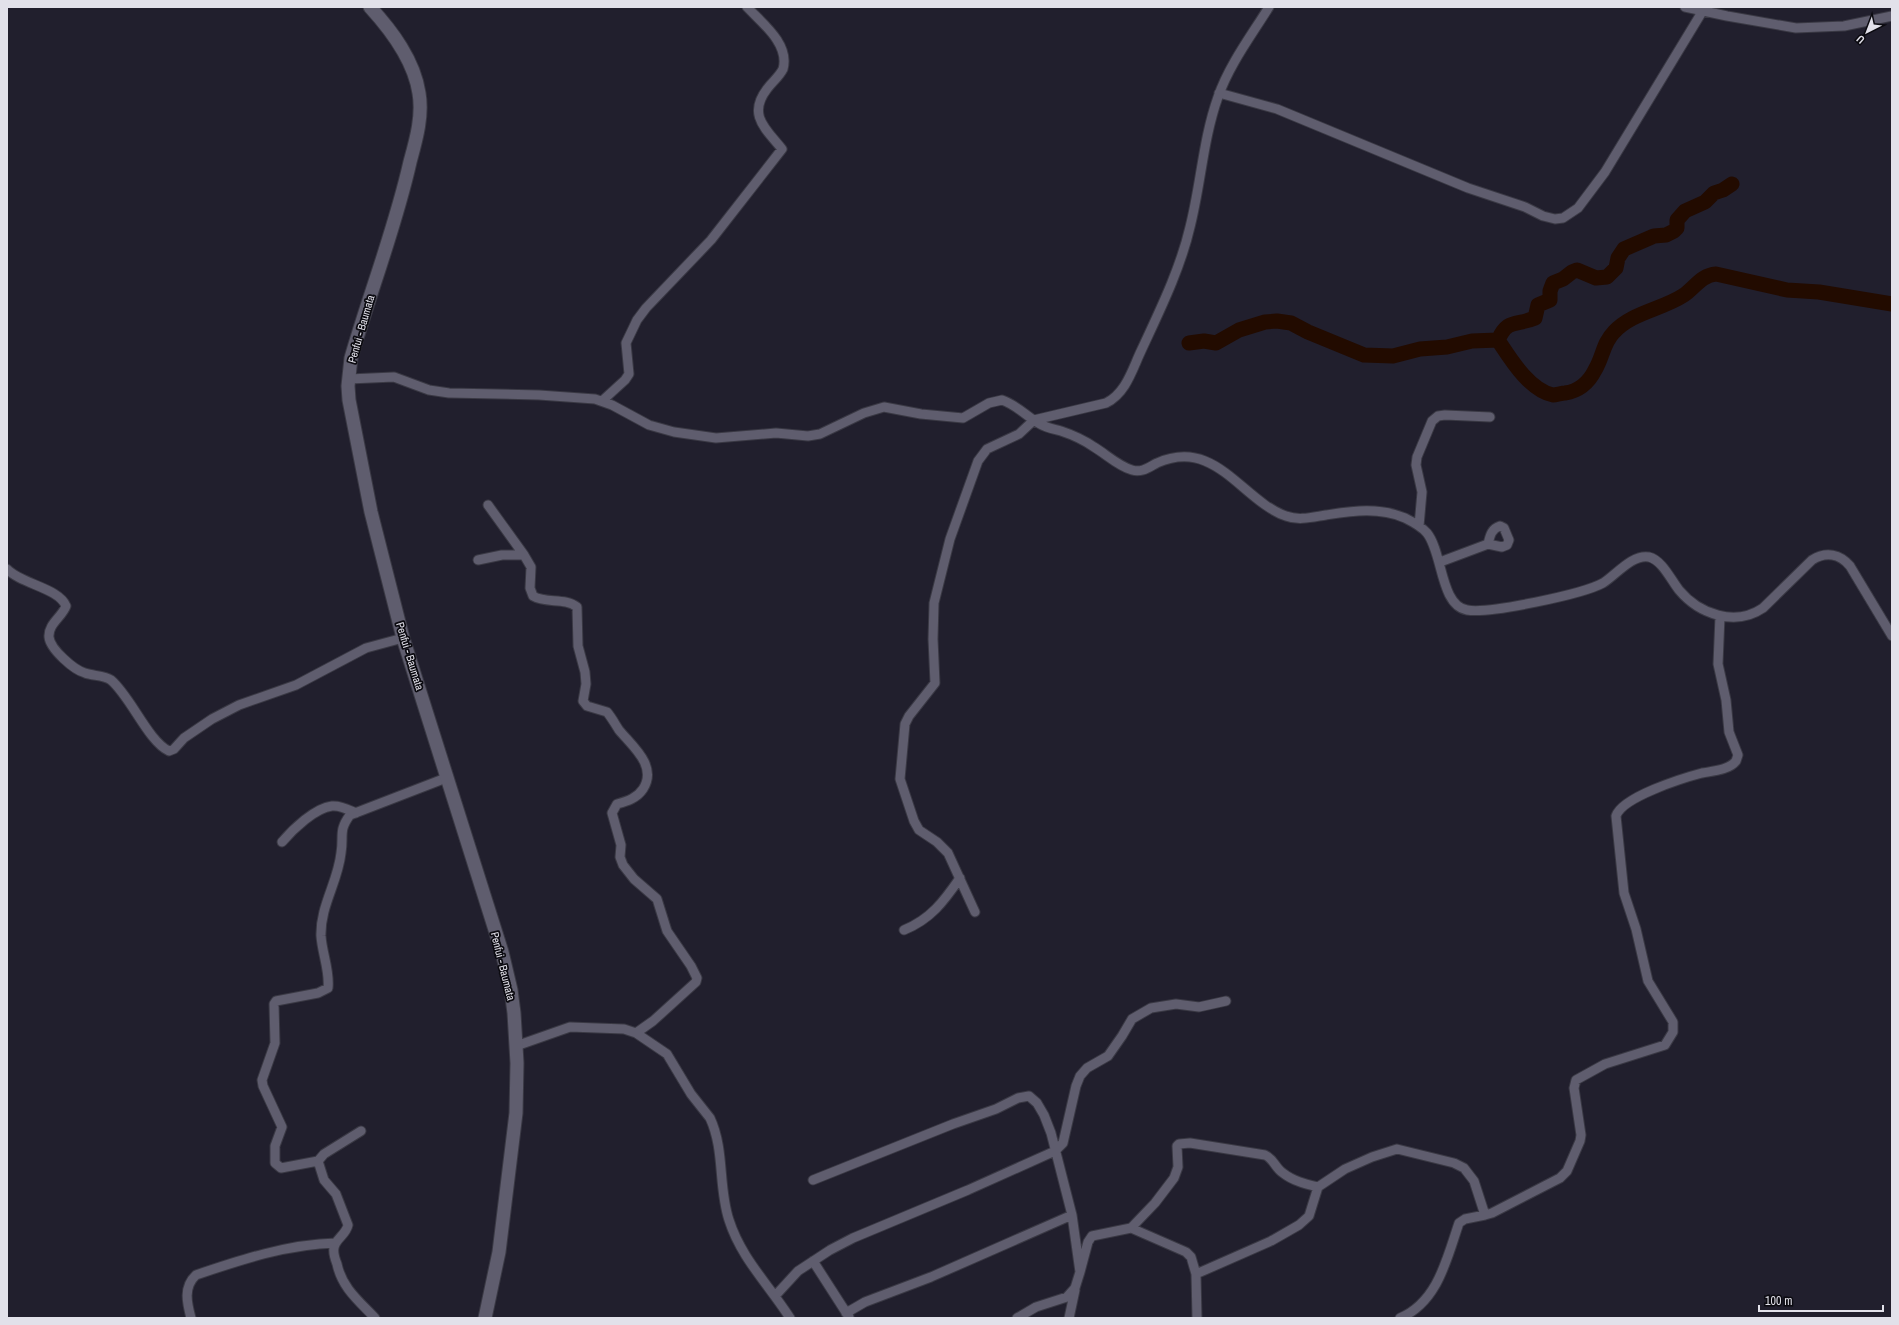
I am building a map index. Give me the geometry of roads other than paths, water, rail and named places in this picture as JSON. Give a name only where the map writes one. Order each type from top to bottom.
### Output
[{"type":"street","name":"Penfui - Baumata","points":[[370,7],[392,32],[402,49],[417,86],[420,106],[418,131],[405,187],[361,324],[352,358],[349,379],[349,400],[371,512],[403,638],[502,952],[511,990],[516,1046],[516,1113],[499,1252],[485,1318]]},
{"type":"street","points":[[602,401],[625,380],[629,374],[626,343],[637,320],[646,308],[711,240],[782,149],[762,124],[758,110],[762,96],[783,69],[781,51],[770,31],[747,7]]},
{"type":"street","points":[[976,912],[952,859],[944,848],[919,830],[914,821],[901,784],[904,727],[909,716],[935,683],[933,639],[934,603],[950,539],[978,461],[987,449],[1019,434],[1034,420],[1106,403],[1117,397],[1123,389],[1151,329],[1186,242],[1213,112],[1220,92],[1236,59],[1269,7]]},
{"type":"street","points":[[1685,7],[1702,12],[1781,26],[1812,28],[1849,25],[1892,16]]},
{"type":"street","points":[[1220,92],[1277,109],[1468,188],[1525,207],[1543,216],[1555,219],[1563,218],[1578,208],[1605,172],[1702,12]]},
{"type":"street","points":[[349,379],[394,377],[424,388],[449,393],[553,396],[602,401],[649,424],[674,432],[716,438],[776,433],[808,436],[820,434],[870,410],[884,407],[921,414],[963,418],[984,405],[998,400],[1008,402],[1045,426],[1078,438],[1121,465],[1135,471],[1143,470],[1167,459],[1179,456],[1192,457],[1206,461],[1286,517],[1307,518],[1374,510],[1396,515],[1419,526],[1431,539],[1440,562],[1450,598],[1463,609],[1475,610],[1511,607],[1597,586],[1633,561],[1642,557],[1649,558],[1661,566],[1678,589],[1689,600],[1704,610],[1720,616],[1741,617],[1754,614],[1767,604],[1812,560],[1820,556],[1831,554],[1843,559],[1850,566],[1892,636]]},
{"type":"street","points":[[1419,526],[1422,492],[1416,462],[1418,452],[1432,421],[1438,416],[1445,414],[1490,417]]},
{"type":"street","points":[[488,505],[532,567],[530,588],[533,596],[540,599],[568,603],[577,607],[578,646],[585,672],[586,684],[583,701],[587,706],[607,712],[642,757],[648,769],[647,780],[640,793],[634,798],[617,804],[612,813],[621,845],[620,857],[627,871],[657,899],[667,931],[697,976],[697,980],[653,1021],[636,1033]]},
{"type":"street","points":[[1440,562],[1488,544]]},
{"type":"street","points":[[478,560],[502,555],[524,555]]},
{"type":"street","points":[[7,569],[15,576],[52,593],[65,603],[65,610],[56,619],[50,632],[49,638],[52,646],[61,656],[83,673],[104,677],[114,683],[153,735],[169,751],[174,749],[184,738],[212,719],[239,705],[296,685],[366,648],[403,638]]},
{"type":"street","points":[[1400,1318],[1415,1310],[1440,1280],[1459,1223],[1465,1219],[1485,1215],[1506,1206],[1560,1178],[1567,1171],[1579,1147],[1581,1135],[1574,1092],[1576,1080],[1605,1064],[1663,1047],[1673,1032],[1672,1019],[1648,981],[1636,929],[1624,893],[1616,816],[1624,806],[1656,789],[1701,774],[1722,769],[1736,761],[1738,755],[1729,732],[1726,700],[1718,664],[1720,616]]},
{"type":"street","points":[[361,1130],[324,1154],[318,1161],[281,1168],[275,1163],[275,1146],[282,1127],[262,1080],[275,1043],[274,1009],[276,1001],[318,993],[328,988],[321,936],[322,920],[342,853],[341,833],[345,822],[350,815],[446,778]]},
{"type":"street","points":[[282,842],[295,827],[326,808],[336,806],[356,813]]},
{"type":"street","points":[[904,930],[919,924],[933,913],[960,878]]},
{"type":"street","points":[[775,1296],[798,1271],[853,1238],[968,1190],[1055,1151],[1063,1143],[1076,1086],[1080,1076],[1087,1068],[1108,1056],[1132,1019],[1151,1008],[1176,1004],[1199,1007],[1226,1001]]},
{"type":"street","points":[[516,1046],[570,1027],[624,1029],[636,1033],[667,1054],[688,1088],[710,1118],[718,1137],[721,1181],[730,1224],[741,1248],[790,1318]]},
{"type":"street","points":[[813,1180],[953,1124],[996,1109],[1025,1095],[1033,1098],[1044,1115],[1051,1133],[1072,1215],[1080,1272]]},
{"type":"street","points":[[1069,1318],[1075,1288],[1088,1242],[1092,1236],[1131,1228],[1155,1203],[1174,1178],[1178,1167],[1177,1146],[1190,1143],[1265,1155],[1270,1157],[1277,1167],[1287,1176],[1318,1187]]},
{"type":"street","points":[[1196,1274],[1271,1241],[1299,1225],[1309,1216],[1318,1187],[1345,1169],[1372,1157],[1397,1149],[1454,1163],[1464,1168],[1474,1181],[1485,1215]]},
{"type":"street","points":[[318,1161],[324,1180],[336,1194],[348,1225],[344,1234],[336,1244],[334,1254],[340,1276],[348,1291],[375,1318]]},
{"type":"street","points":[[813,1261],[848,1315],[865,1302],[925,1280],[1072,1215]]},
{"type":"street","points":[[1131,1228],[1186,1252],[1191,1257],[1196,1274],[1197,1318]]},
{"type":"street","points":[[191,1318],[186,1302],[187,1291],[190,1281],[196,1276],[256,1256],[317,1244],[336,1244]]},
{"type":"street","points":[[1017,1318],[1036,1307],[1068,1297],[1075,1288]]},
{"type":"waterway","points":[[1498,340],[1505,328],[1509,325],[1535,318],[1538,305],[1550,300],[1550,291],[1553,283],[1563,279],[1577,270],[1596,278],[1607,277],[1616,268],[1618,258],[1624,249],[1654,236],[1666,235],[1674,231],[1677,228],[1677,220],[1685,211],[1705,202],[1714,193],[1723,190],[1732,184]]},
{"type":"waterway","points":[[1189,343],[1204,341],[1216,343],[1239,330],[1265,322],[1277,321],[1291,323],[1308,332],[1364,355],[1393,356],[1420,349],[1447,347],[1472,341],[1498,340],[1514,364],[1528,380],[1544,392],[1553,395],[1570,392],[1587,382],[1598,365],[1610,336],[1622,325],[1638,315],[1684,295],[1703,279],[1711,275],[1716,274],[1787,290],[1819,292],[1892,304]]}]
